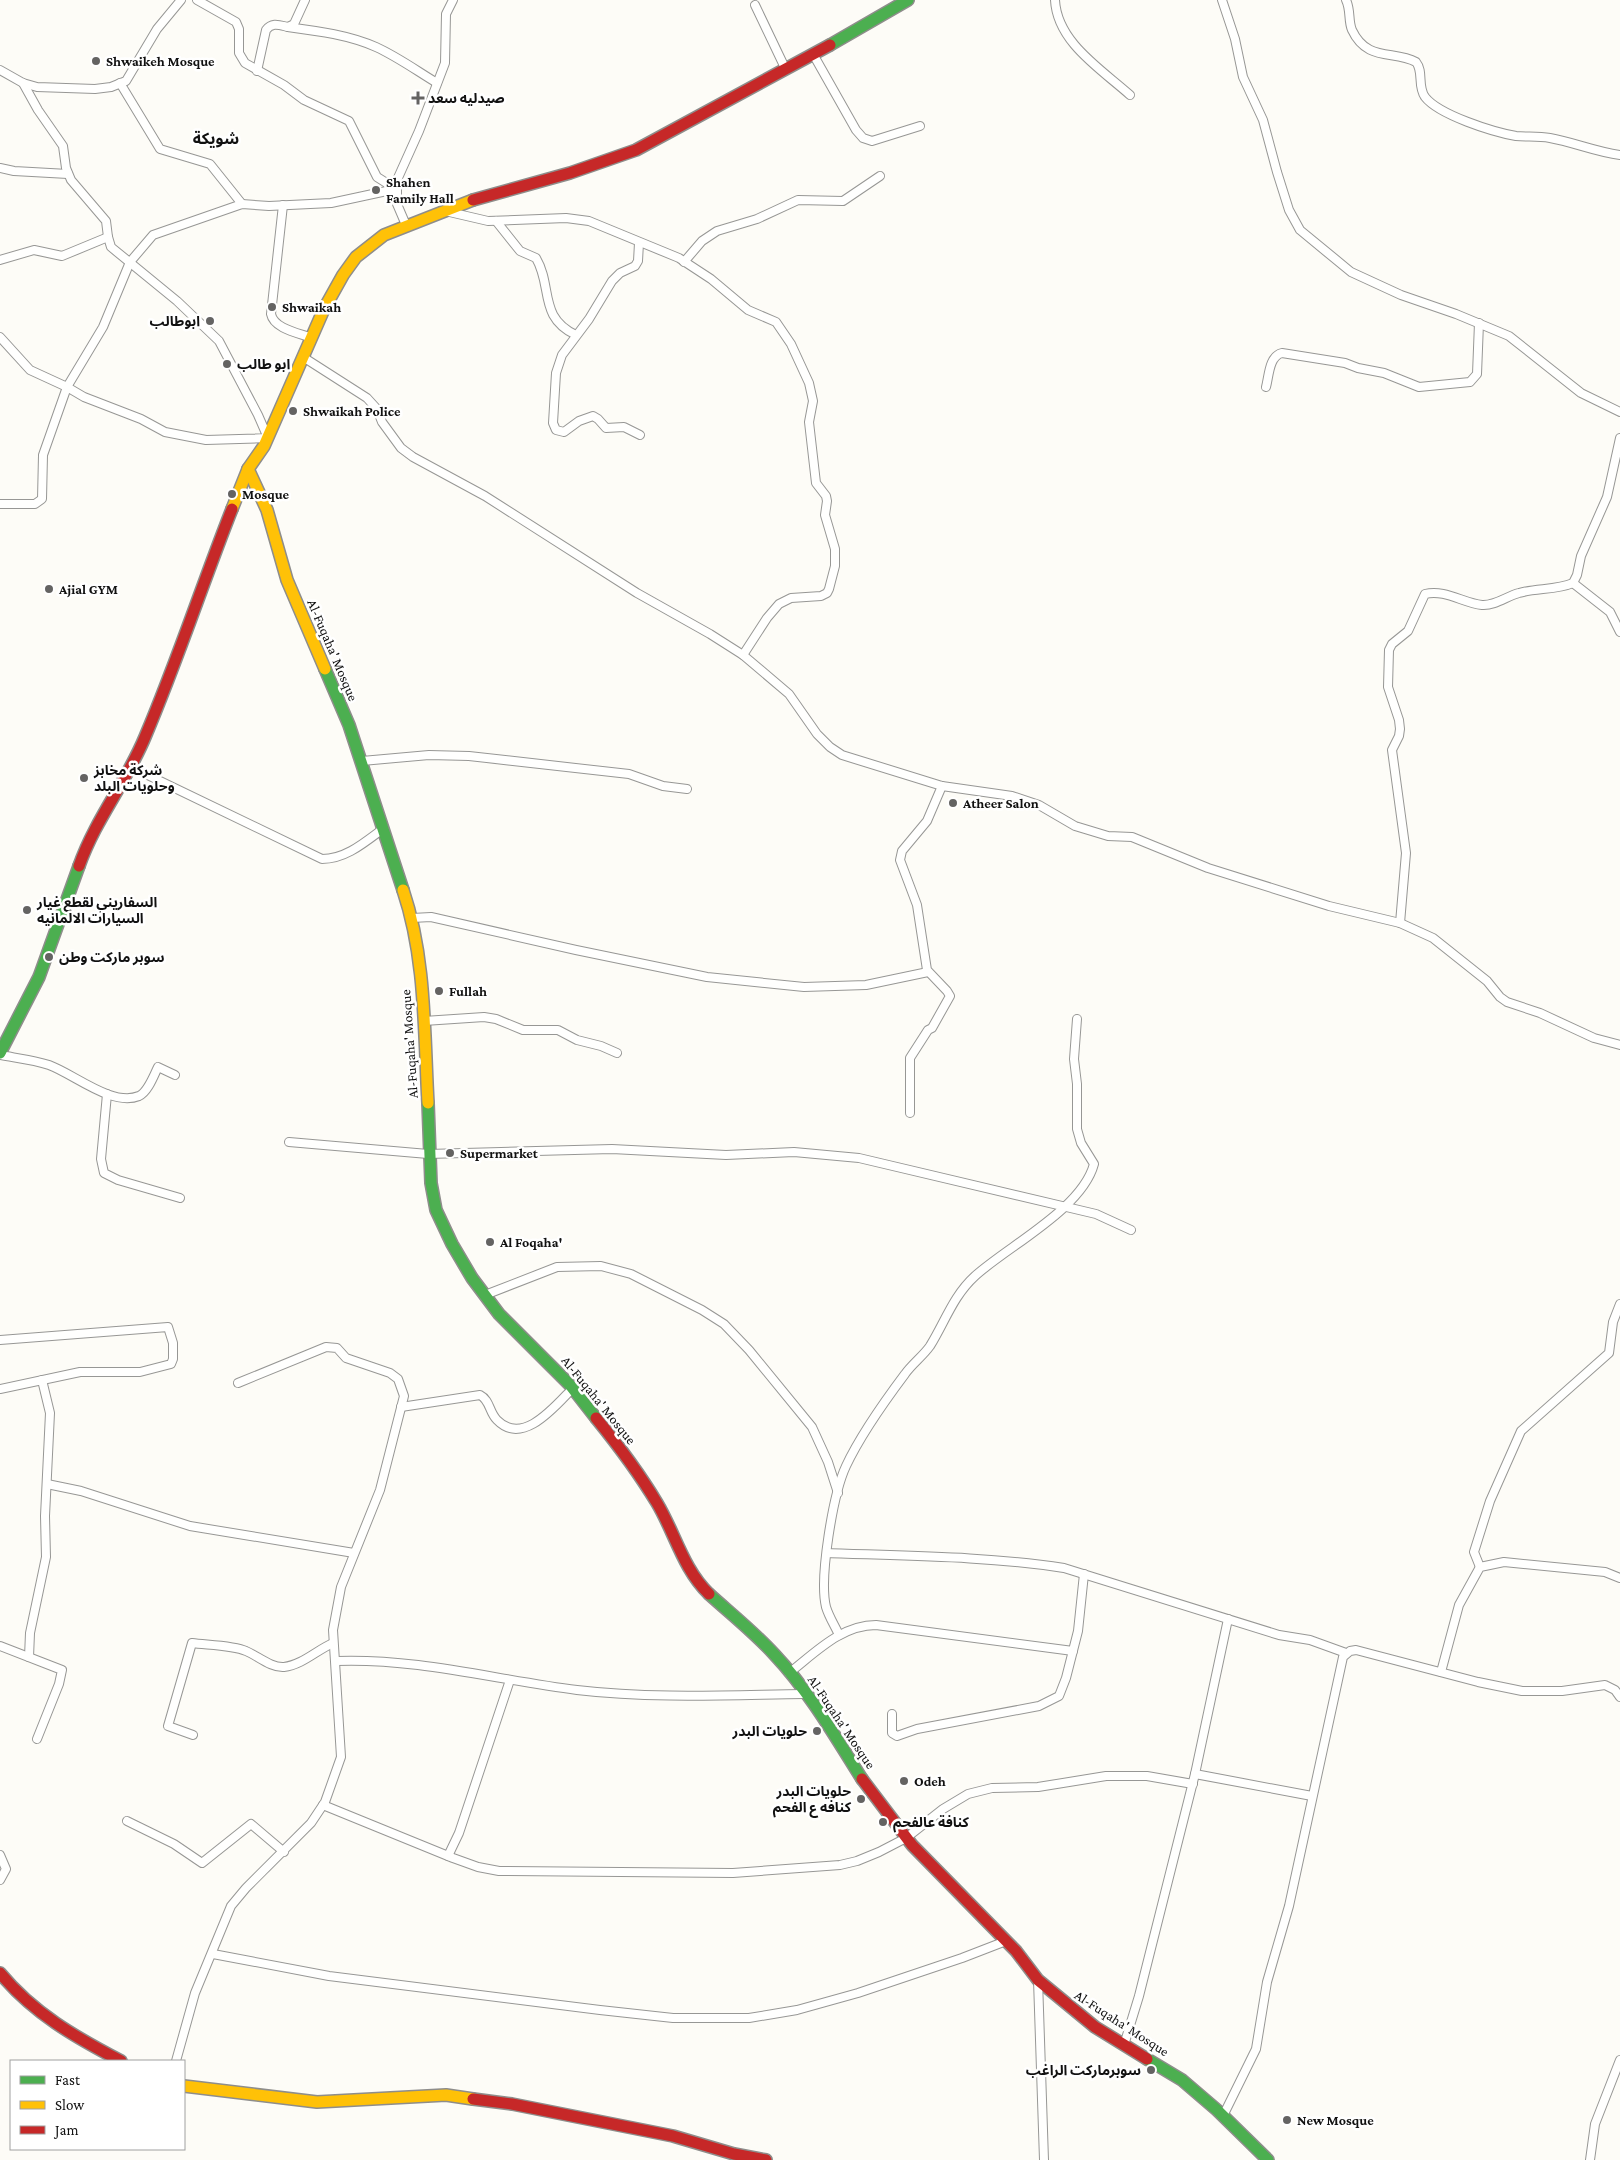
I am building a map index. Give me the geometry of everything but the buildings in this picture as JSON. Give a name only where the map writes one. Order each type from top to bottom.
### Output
[{"type":"street","points":[[0,70],[23,83],[37,87],[95,89],[111,87],[126,81],[157,30],[181,0]]},
{"type":"street","points":[[197,0],[236,22],[239,29],[239,53],[245,63],[284,85],[304,100],[349,121],[377,177],[396,189]]},
{"type":"street","points":[[288,27],[294,24],[305,0]]},
{"type":"street","points":[[406,225],[397,204],[396,189],[399,172],[419,131],[445,62],[446,14],[453,0]]},
{"type":"street","points":[[175,1075],[158,1067],[146,1089],[138,1096],[120,1097],[107,1094],[48,1065],[0,1054],[39,977],[62,920],[83,855],[99,819],[131,767],[171,675],[215,553],[248,469],[268,438],[336,287],[356,258],[377,240],[406,225],[480,198],[570,174],[629,153],[786,70],[908,0]]},
{"type":"street","points":[[1055,0],[1060,23],[1073,44],[1130,95]]},
{"type":"street","points":[[1222,0],[1236,39],[1243,78],[1263,120],[1289,210],[1300,230],[1351,272],[1401,295],[1479,323],[1509,336],[1581,393],[1620,412]]},
{"type":"street","points":[[1346,0],[1351,27],[1360,42],[1378,53],[1416,62],[1419,67],[1422,92],[1428,101],[1469,122],[1501,132],[1517,136],[1550,138],[1620,155]]},
{"type":"street","points":[[755,5],[786,70]]},
{"type":"street","points":[[257,71],[266,30],[269,26],[275,24],[332,34],[363,42],[389,53],[437,83]]},
{"type":"street","points":[[813,54],[856,130],[865,139],[874,141],[920,126]]},
{"type":"street","points":[[23,83],[38,110],[63,146],[68,174],[106,220],[111,247],[177,301],[219,341],[268,438]]},
{"type":"street","points":[[120,83],[160,149],[210,164],[242,204]]},
{"type":"street","points":[[0,168],[14,171],[68,174]]},
{"type":"street","points":[[684,262],[702,241],[717,231],[756,219],[798,200],[843,201],[880,176]]},
{"type":"street","points":[[0,504],[34,504],[42,499],[43,455],[67,387],[103,327],[130,262],[153,235],[242,204],[283,205],[341,201],[396,189]]},
{"type":"street","points":[[283,205],[272,319],[278,325],[312,338]]},
{"type":"street","points":[[443,211],[475,219],[496,221],[576,218],[589,220],[684,262],[711,279],[748,310],[776,322],[791,344],[809,383],[812,401],[809,422],[816,483],[827,501],[826,515],[835,549],[835,566],[829,589],[821,596],[791,598],[779,604],[767,618],[743,655]]},
{"type":"street","points":[[496,221],[520,251],[536,258],[544,281],[550,311],[558,323],[576,336]]},
{"type":"street","points":[[0,260],[34,250],[62,256],[108,237]]},
{"type":"street","points":[[639,243],[638,261],[635,266],[620,273],[612,281],[592,314],[562,355],[556,372],[554,428],[560,432],[566,432],[579,421],[593,416],[605,428],[624,427],[640,434]]},
{"type":"street","points":[[1266,388],[1274,358],[1282,353],[1345,363],[1358,368],[1384,372],[1419,387],[1470,382],[1477,374],[1479,323]]},
{"type":"street","points":[[0,337],[30,370],[84,397],[141,419],[164,432],[206,440],[268,438]]},
{"type":"street","points":[[304,357],[367,398],[377,408],[382,422],[401,448],[413,457],[478,492],[637,593],[743,655],[789,694],[817,734],[842,755],[942,786],[1012,796],[1039,805],[1075,826],[1108,836],[1132,837],[1208,868],[1329,906],[1400,923],[1433,938],[1487,981],[1500,997],[1507,1002],[1540,1013],[1594,1038],[1620,1045]]},
{"type":"street","points":[[1400,923],[1406,853],[1392,750],[1399,736],[1400,729],[1388,686],[1389,650],[1392,644],[1408,630],[1426,594],[1436,593],[1482,605],[1536,589],[1572,583],[1578,576],[1581,556],[1608,497],[1620,438]]},
{"type":"street","name":"Al-Fuqaha' Mosque","points":[[248,469],[267,510],[288,580],[362,761],[412,918],[417,941],[424,1021],[428,1154],[431,1183],[436,1210],[452,1244],[472,1278],[499,1314],[573,1388],[624,1453],[658,1504],[690,1570],[704,1589],[773,1653],[790,1673],[820,1712],[865,1784],[906,1838],[934,1869],[1006,1941],[1038,1980],[1060,2000],[1095,2027],[1182,2080],[1224,2116],[1268,2160]]},
{"type":"street","points":[[1572,583],[1610,612],[1620,632]]},
{"type":"street","points":[[362,761],[429,755],[469,756],[620,772],[663,786],[687,789]]},
{"type":"street","points":[[131,767],[322,860],[336,859],[349,853],[384,828]]},
{"type":"street","points":[[910,1113],[911,1055],[928,1030],[932,1028],[950,998],[947,991],[928,972],[917,905],[900,860],[902,851],[927,821],[942,786]]},
{"type":"street","points":[[412,918],[431,917],[707,977],[794,986],[866,984],[928,972]]},
{"type":"street","points":[[424,1021],[484,1017],[496,1019],[523,1030],[558,1030],[577,1040],[617,1053]]},
{"type":"street","points":[[839,1635],[826,1608],[824,1582],[833,1511],[846,1467],[864,1436],[906,1373],[929,1347],[956,1298],[973,1278],[990,1263],[1041,1228],[1088,1180],[1094,1164],[1081,1143],[1077,1129],[1074,1058],[1077,1019]]},
{"type":"street","points":[[107,1094],[101,1159],[104,1173],[118,1180],[180,1198]]},
{"type":"street","points":[[289,1142],[428,1154],[612,1149],[726,1155],[794,1152],[859,1158],[1096,1214],[1130,1230]]},
{"type":"street","points":[[485,1295],[557,1267],[601,1266],[631,1274],[702,1310],[724,1324],[749,1350],[812,1427],[828,1462],[838,1494]]},
{"type":"street","points":[[1480,1567],[1474,1552],[1484,1518],[1521,1432],[1609,1353],[1613,1322],[1620,1304]]},
{"type":"street","points":[[0,1340],[168,1327],[174,1352],[173,1361],[169,1365],[140,1372],[87,1372],[0,1389]]},
{"type":"street","points":[[176,2060],[196,1993],[231,1906],[246,1888],[284,1852],[311,1822],[323,1805],[341,1757],[336,1661],[333,1643],[341,1587],[380,1490],[404,1396],[398,1379],[374,1367],[346,1358],[341,1350],[332,1346],[238,1384]]},
{"type":"street","points":[[29,1657],[30,1633],[46,1557],[50,1413],[42,1380]]},
{"type":"street","points":[[401,1407],[480,1395],[487,1401],[496,1419],[515,1428],[538,1422],[573,1388]]},
{"type":"street","points":[[47,1484],[81,1491],[190,1526],[354,1553]]},
{"type":"street","points":[[827,1553],[1029,1563],[1064,1568],[1279,1634],[1310,1640],[1346,1653],[1356,1650],[1522,1690],[1562,1690],[1605,1685],[1616,1690],[1620,1697]]},
{"type":"street","points":[[1441,1672],[1459,1604],[1480,1567],[1504,1562],[1605,1572],[1620,1578]]},
{"type":"street","points":[[892,1714],[892,1733],[897,1736],[917,1729],[1039,1706],[1059,1696],[1078,1631],[1084,1574]]},
{"type":"street","points":[[1124,2045],[1139,1996],[1195,1774],[1228,1619]]},
{"type":"street","points":[[790,1673],[839,1635],[856,1628],[876,1625],[1073,1651]]},
{"type":"street","points":[[193,1735],[168,1726],[192,1643],[244,1650],[273,1665],[282,1667],[296,1664],[320,1648],[333,1643]]},
{"type":"street","points":[[0,1646],[62,1670],[59,1684],[37,1739]]},
{"type":"street","points":[[1224,2116],[1256,2048],[1267,1982],[1289,1906],[1343,1657],[1346,1653]]},
{"type":"street","points":[[336,1661],[401,1663],[458,1669],[510,1680],[579,1690],[638,1695],[805,1694]]},
{"type":"street","points":[[448,1856],[458,1833],[510,1680]]},
{"type":"street","points":[[1195,1774],[1312,1796]]},
{"type":"street","points":[[323,1805],[448,1856],[478,1867],[499,1871],[733,1873],[817,1867],[857,1861],[906,1838],[943,1809],[968,1794],[992,1788],[1038,1787],[1106,1776],[1147,1776],[1192,1784]]},
{"type":"street","points":[[127,1821],[174,1844],[202,1863],[251,1824],[284,1852]]},
{"type":"street","points":[[0,1855],[6,1869],[0,1880]]},
{"type":"street","points":[[212,1954],[328,1976],[600,2010],[673,2018],[749,2018],[797,2010],[858,1994],[1006,1941]]},
{"type":"street","points":[[0,1973],[14,1991],[35,2011],[72,2036],[119,2060]]},
{"type":"street","points":[[1038,1980],[1044,2160]]},
{"type":"street","points":[[1590,2160],[1596,2124],[1620,2060]]},
{"type":"street","points":[[185,2086],[317,2102],[446,2095],[512,2104],[673,2136],[734,2154],[766,2160]]},
{"type":"traffic: fast","points":[[830,45],[908,0]]},
{"type":"traffic: fast","points":[[325,669],[349,725],[403,890]]},
{"type":"traffic: fast","points":[[0,1053],[39,977],[79,866]]},
{"type":"traffic: fast","points":[[428,1103],[431,1183],[436,1210],[452,1244],[472,1278],[499,1314],[571,1386],[596,1418]]},
{"type":"traffic: fast","points":[[709,1594],[758,1638],[787,1668],[821,1714],[862,1779]]},
{"type":"traffic: fast","points":[[1147,2059],[1182,2080],[1217,2110],[1268,2160]]},
{"type":"traffic: slow","points":[[232,509],[248,469],[264,446],[324,309],[343,275],[356,257],[384,235],[473,200]]},
{"type":"traffic: slow","points":[[248,469],[267,510],[287,580],[325,669]]},
{"type":"traffic: slow","points":[[403,890],[411,916],[420,969],[428,1103]]},
{"type":"traffic: slow","points":[[185,2086],[317,2102],[446,2095],[473,2099]]},
{"type":"traffic: jam","points":[[473,200],[570,173],[636,150],[830,45]]},
{"type":"traffic: jam","points":[[79,866],[102,816],[129,770],[145,737],[232,509]]},
{"type":"traffic: jam","points":[[596,1418],[628,1459],[650,1492],[692,1573],[709,1594]]},
{"type":"traffic: jam","points":[[862,1779],[912,1845],[1016,1951],[1038,1980],[1095,2027],[1147,2059]]},
{"type":"traffic: jam","points":[[0,1973],[26,2000],[56,2023],[87,2043],[119,2060]]},
{"type":"traffic: jam","points":[[473,2099],[512,2104],[673,2136],[734,2154],[766,2160]]},
{"type":"place","name":"Shwaikeh Mosque","points":[[96,61]]},
{"type":"place","name":"صيدليه سعد","points":[[418,98]]},
{"type":"place","name":"Shahen Family Hall","points":[[376,190]]},
{"type":"place","name":"Shwaikah","points":[[272,307]]},
{"type":"place","name":"ابوطالب","points":[[210,321]]},
{"type":"place","name":"ابو طالب","points":[[227,364]]},
{"type":"place","name":"Shwaikah Police","points":[[293,411]]},
{"type":"place","name":"Mosque","points":[[232,494]]},
{"type":"place","name":"Ajial GYM","points":[[49,589]]},
{"type":"place","name":"شركة مخابز وحلويات البلد","points":[[84,778]]},
{"type":"place","name":"Atheer Salon","points":[[953,803]]},
{"type":"place","name":"السفاريني لقطع غيار السيارات الالمانيه","points":[[27,910]]},
{"type":"place","name":"سوبر ماركت وطن","points":[[49,957]]},
{"type":"place","name":"Fullah","points":[[439,991]]},
{"type":"place","name":"Supermarket","points":[[450,1153]]},
{"type":"place","name":"Al Foqaha'","points":[[490,1242]]},
{"type":"place","name":"حلويات البدر","points":[[817,1731]]},
{"type":"place","name":"Odeh","points":[[904,1781]]},
{"type":"place","name":"حلويات البدر كنافه ع الفحم","points":[[861,1799]]},
{"type":"place","name":"كنافة عالفحم","points":[[883,1822]]},
{"type":"place","name":"سوبرماركت الراغب","points":[[1151,2070]]},
{"type":"place","name":"New Mosque","points":[[1287,2120]]},
{"type":"district","name":"شويكة","points":[[216,138]]}]
